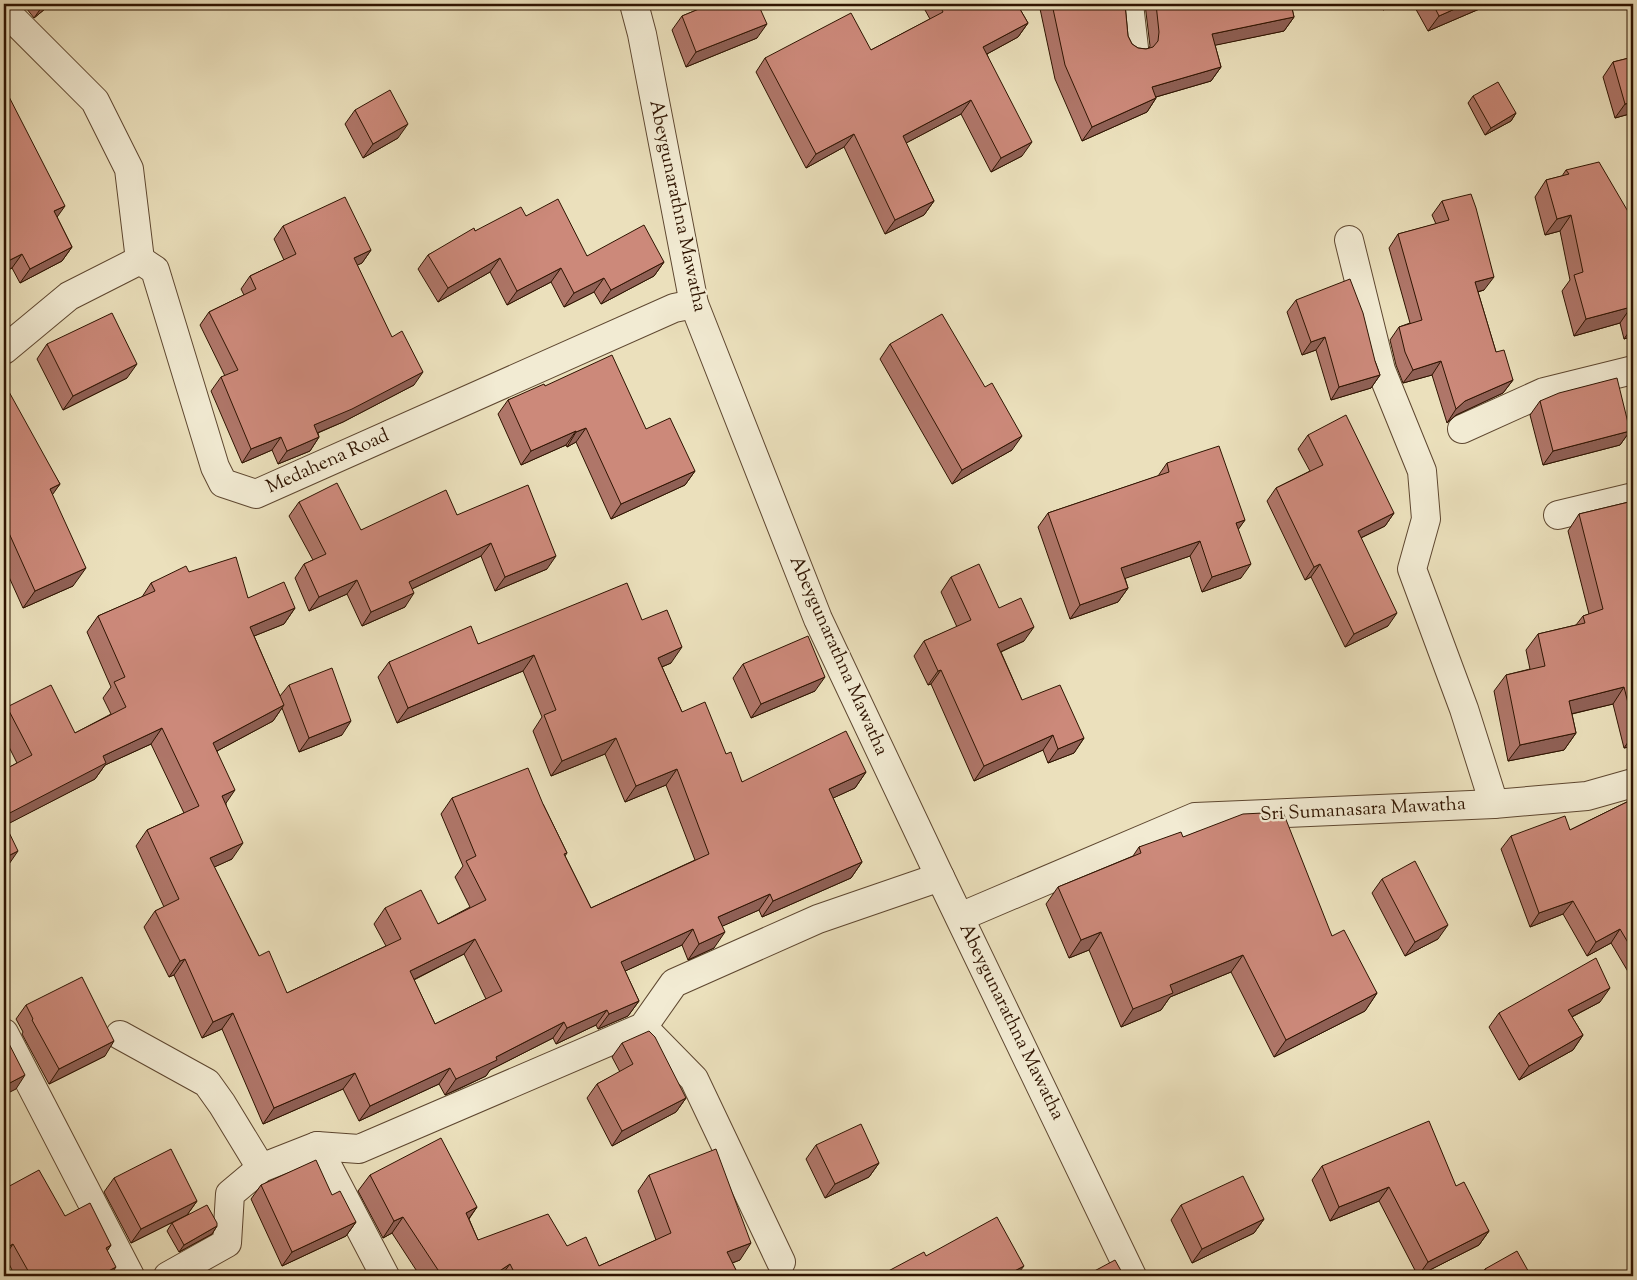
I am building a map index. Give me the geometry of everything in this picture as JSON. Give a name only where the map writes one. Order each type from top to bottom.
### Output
[{"type":"street","name":"Abeygunarathna Mawatha","points":[[634,4],[642,34],[694,304],[818,619],[1132,1276]]},
{"type":"street","points":[[1129,4],[1134,48]]},
{"type":"street","points":[[4,10],[95,101],[128,169],[140,260],[69,296],[4,350]]},
{"type":"street","points":[[1349,240],[1381,370],[1422,471],[1426,519],[1412,569],[1464,709],[1494,804]]},
{"type":"street","name":"Medahena Road","points":[[140,260],[155,270],[215,467],[223,483],[256,494],[674,308],[694,304]]},
{"type":"street","points":[[1462,429],[1544,392],[1633,370]]},
{"type":"street","points":[[1558,515],[1633,497]]},
{"type":"street","name":"Sri Sumanasara Mawatha","points":[[960,917],[1195,817],[1494,804],[1588,796],[1633,783]]},
{"type":"street","points":[[168,1276],[227,1243],[230,1194],[261,1168],[317,1146],[359,1149],[643,1027],[674,983],[818,919],[940,877]]},
{"type":"street","points":[[643,1027],[694,1079],[781,1262]]},
{"type":"street","points":[[4,1033],[130,1276]]},
{"type":"street","points":[[120,1035],[207,1083],[261,1168]]},
{"type":"street","points":[[317,1146],[385,1276]]},
{"type":"building","points":[[711,4],[758,4],[767,24],[696,52],[682,16]]},
{"type":"building","points":[[939,4],[1017,4],[1028,23],[983,47],[1032,142],[1001,158],[971,100],[903,136],[934,201],[895,220],[854,134],[816,154],[765,58],[851,13],[871,50],[943,12]]},
{"type":"building","points":[[1052,4],[1125,4],[1128,36],[1132,44],[1138,48],[1146,49],[1153,47],[1158,41],[1156,4],[1291,4],[1294,17],[1212,34],[1221,67],[1152,87],[1156,98],[1092,127],[1065,65]]},
{"type":"building","points":[[1433,4],[1466,4],[1439,16]]},
{"type":"building","points":[[1633,57],[1633,102],[1625,104],[1613,62]]},
{"type":"building","points":[[1498,82],[1516,113],[1491,128],[1473,96]]},
{"type":"building","points":[[4,87],[65,206],[54,211],[72,247],[30,269],[22,254],[4,263]]},
{"type":"building","points":[[390,90],[408,124],[373,144],[355,110]]},
{"type":"building","points":[[1599,162],[1633,220],[1633,314],[1631,307],[1586,319],[1574,275],[1583,272],[1571,215],[1557,219],[1546,180],[1569,174],[1566,170]]},
{"type":"building","points":[[1471,194],[1494,277],[1475,282],[1496,352],[1504,350],[1513,380],[1465,401],[1456,409],[1441,361],[1413,370],[1405,352],[1399,327],[1422,320],[1398,234],[1449,220],[1442,201]]},
{"type":"building","points":[[345,197],[371,250],[354,258],[392,337],[402,331],[423,372],[352,409],[314,425],[319,437],[287,451],[281,437],[251,449],[221,377],[238,370],[209,312],[256,289],[250,276],[296,254],[283,226]]},
{"type":"building","points":[[558,199],[587,256],[644,225],[664,262],[611,290],[604,278],[574,293],[561,268],[517,291],[500,258],[448,288],[428,255],[474,228],[475,231],[521,207],[526,216]]},
{"type":"building","points":[[1350,279],[1363,313],[1380,375],[1339,387],[1325,337],[1311,342],[1296,300]]},
{"type":"building","points":[[112,313],[137,364],[73,396],[47,344]]},
{"type":"building","points":[[942,314],[985,387],[992,383],[1022,436],[962,470],[890,344]]},
{"type":"building","points":[[612,355],[646,429],[670,418],[695,471],[621,504],[586,428],[531,451],[508,400],[544,384],[545,386]]},
{"type":"building","points":[[1617,378],[1630,431],[1553,451],[1540,401],[1559,393]]},
{"type":"building","points":[[8,390],[60,484],[50,489],[86,568],[35,591],[4,522],[4,392]]},
{"type":"building","points":[[1346,415],[1394,513],[1358,531],[1397,613],[1354,634],[1320,564],[1314,567],[1276,488],[1323,465],[1308,435]]},
{"type":"building","points":[[1219,446],[1245,520],[1236,523],[1251,564],[1212,577],[1200,541],[1121,568],[1128,588],[1080,605],[1048,513],[1169,472],[1167,463]]},
{"type":"building","points":[[337,483],[361,530],[446,490],[457,515],[528,485],[556,556],[505,577],[491,543],[409,582],[414,593],[371,612],[357,580],[319,597],[304,564],[326,554],[299,502]]},
{"type":"building","points":[[1633,501],[1633,723],[1624,687],[1569,701],[1576,733],[1520,745],[1506,675],[1545,666],[1538,634],[1585,623],[1583,616],[1603,609],[1579,514]]},
{"type":"building","points":[[236,557],[248,598],[284,582],[295,608],[250,627],[284,705],[213,743],[235,790],[222,796],[243,843],[210,858],[259,956],[269,951],[287,993],[401,939],[385,908],[421,890],[438,924],[486,900],[466,861],[476,856],[452,798],[528,768],[567,853],[564,854],[591,908],[709,854],[677,769],[636,786],[616,738],[562,761],[544,715],[556,710],[534,655],[408,708],[389,662],[471,626],[478,644],[627,583],[642,620],[667,610],[682,647],[658,658],[682,712],[705,702],[726,754],[731,752],[742,782],[846,731],[866,772],[829,789],[862,862],[773,901],[770,894],[718,917],[725,932],[699,944],[693,929],[621,962],[639,1001],[609,1014],[607,1010],[567,1028],[564,1022],[496,1057],[497,1060],[456,1079],[450,1068],[370,1106],[355,1073],[274,1108],[233,1013],[213,1022],[185,959],[180,961],[155,911],[179,899],[147,830],[199,806],[162,728],[103,756],[106,763],[4,816],[4,770],[32,755],[7,707],[51,685],[75,733],[126,707],[114,682],[125,677],[98,616],[155,591],[151,583],[186,566],[189,572]],"holes":[[[475,939],[502,991],[435,1024],[410,971]]]},
{"type":"building","points":[[979,564],[999,608],[1021,598],[1034,627],[997,644],[1022,700],[1060,685],[1084,738],[1058,749],[1053,735],[984,766],[941,670],[938,671],[924,641],[971,620],[951,577]]},
{"type":"building","points":[[808,636],[825,677],[761,704],[743,664]]},
{"type":"building","points":[[332,668],[351,721],[309,738],[289,685]]},
{"type":"building","points":[[1633,799],[1633,951],[1620,929],[1596,942],[1573,901],[1539,913],[1511,836],[1565,816],[1570,830]]},
{"type":"building","points":[[1283,812],[1332,936],[1344,930],[1377,993],[1286,1040],[1243,955],[1170,985],[1173,993],[1133,1009],[1101,932],[1081,940],[1058,887],[1141,853],[1139,847],[1181,832],[1183,837],[1243,814]]},
{"type":"building","points":[[4,822],[18,851],[4,858]]},
{"type":"building","points":[[1415,861],[1448,925],[1415,942],[1382,879]]},
{"type":"building","points":[[1596,958],[1610,988],[1568,1010],[1583,1035],[1529,1066],[1499,1013]]},
{"type":"building","points":[[82,977],[114,1041],[59,1069],[32,1020],[26,1005]]},
{"type":"building","points":[[649,1031],[655,1037],[686,1098],[622,1131],[597,1084],[633,1064],[622,1043]]},
{"type":"building","points":[[4,1034],[25,1075],[4,1086]]},
{"type":"building","points":[[1429,1121],[1456,1186],[1464,1182],[1489,1231],[1428,1262],[1389,1187],[1339,1207],[1322,1166]]},
{"type":"building","points":[[861,1124],[879,1163],[835,1184],[816,1145]]},
{"type":"building","points":[[441,1138],[477,1207],[466,1213],[478,1240],[548,1214],[567,1246],[586,1237],[599,1266],[671,1233],[649,1175],[716,1149],[751,1243],[727,1252],[739,1276],[516,1276],[510,1264],[492,1276],[442,1276],[403,1217],[394,1221],[370,1175]]},
{"type":"building","points":[[171,1149],[197,1201],[141,1229],[114,1178]]},
{"type":"building","points":[[316,1160],[332,1195],[340,1191],[356,1222],[292,1252],[261,1185]]},
{"type":"building","points":[[39,1170],[65,1216],[90,1203],[111,1245],[106,1248],[116,1267],[99,1276],[31,1276],[13,1244],[4,1249],[4,1189]]},
{"type":"building","points":[[1243,1176],[1264,1219],[1202,1249],[1181,1205]]},
{"type":"building","points":[[207,1205],[217,1226],[184,1245],[172,1223]]},
{"type":"building","points":[[997,1217],[1024,1266],[1005,1276],[879,1276],[924,1252],[926,1256]]},
{"type":"building","points":[[1517,1251],[1531,1276],[1489,1276],[1485,1269]]},
{"type":"building","points":[[1115,1260],[1124,1276],[1085,1276]]}]
